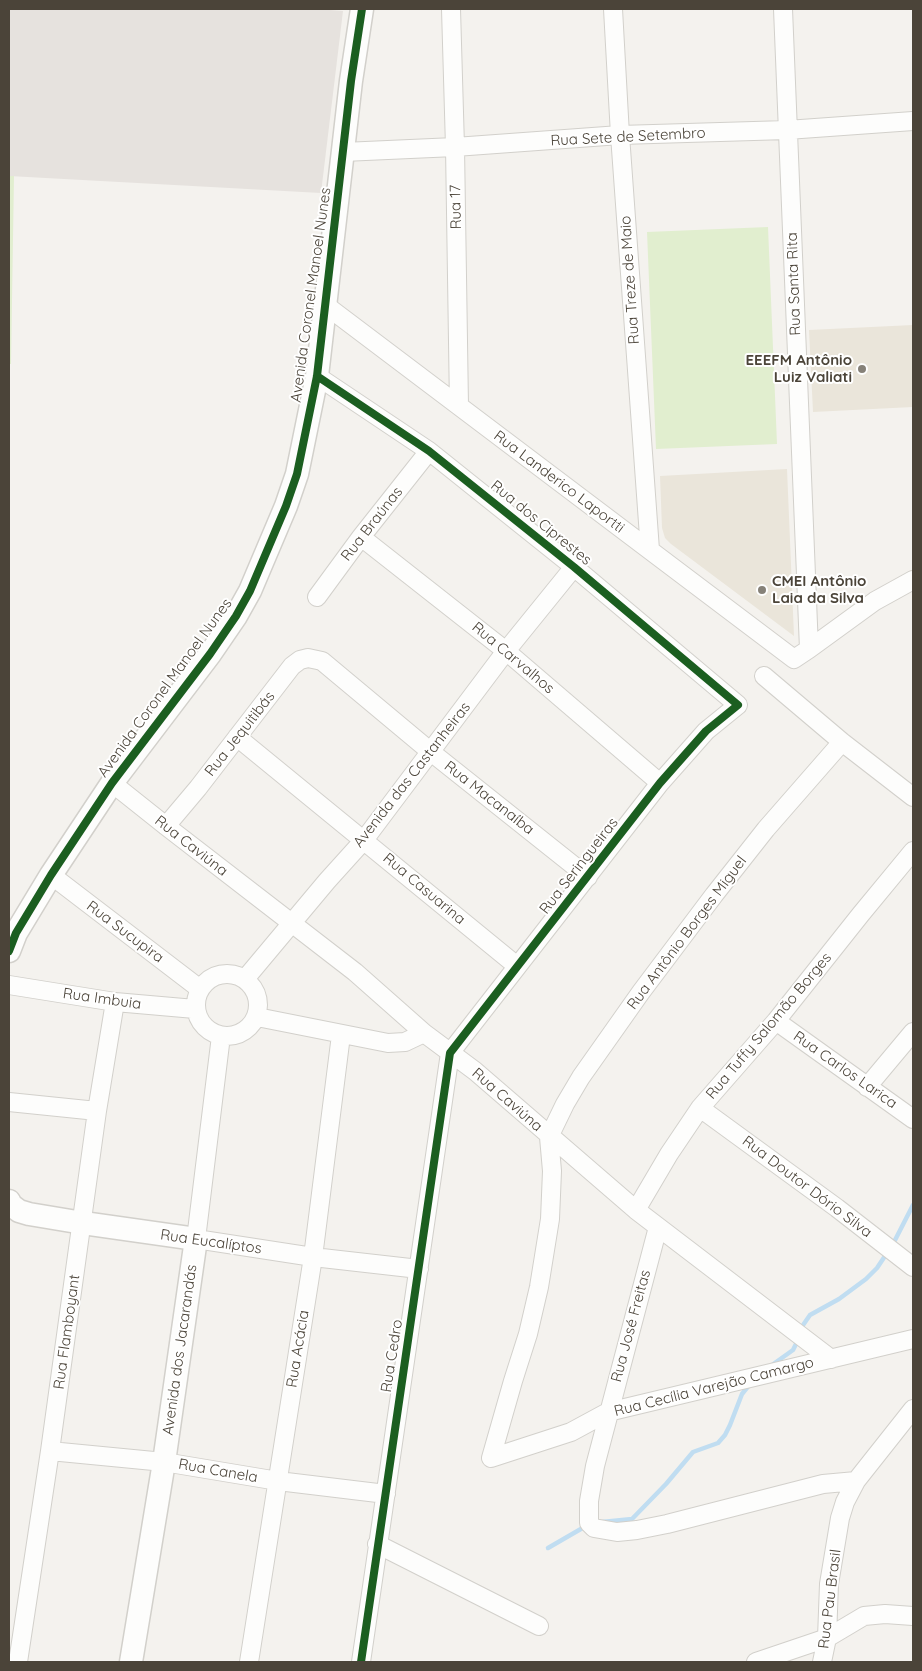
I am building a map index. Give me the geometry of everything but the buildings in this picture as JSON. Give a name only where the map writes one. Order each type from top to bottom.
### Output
[{"type":"street","name":"Avenida Coronel Manoel Nunes","points":[[9,951],[16,934],[51,875],[112,783],[210,654],[236,616],[250,591],[273,539],[297,474],[317,376],[351,81],[362,9]]},
{"type":"street","name":"Rua 17","points":[[451,9],[459,406]]},
{"type":"street","name":"Rua Treze de Maio","points":[[613,9],[620,135],[650,550]]},
{"type":"street","name":"Rua Santa Rita","points":[[783,9],[809,650]]},
{"type":"street","name":"Rua Sete de Setembro","points":[[343,152],[455,147],[620,135],[788,130],[913,121]]},
{"type":"street","name":"Rua Landerico Laportti","points":[[324,304],[794,659],[809,650]]},
{"type":"street","name":"Rua dos Ciprestes","points":[[317,376],[429,451],[574,567],[738,704]]},
{"type":"street","name":"Rua Braúnas","points":[[317,597],[361,537],[429,451]]},
{"type":"street","name":"Rua Carvalhos","points":[[361,537],[506,651],[660,784]]},
{"type":"street","name":"Avenida das Castanheiras","points":[[245,979],[364,840],[506,651],[574,567]]},
{"type":"street","points":[[809,650],[875,601],[913,580]]},
{"type":"street","name":"Rua Jequitibás","points":[[166,826],[292,666],[300,660],[308,658],[322,661]]},
{"type":"street","name":"Rua Macanaíba","points":[[322,661],[431,752],[588,877]]},
{"type":"street","points":[[764,676],[842,742],[913,797]]},
{"type":"street","name":"Rua Seringueiras","points":[[450,1053],[516,966],[660,784],[706,731],[738,704]]},
{"type":"street","name":"Rua Casuarina","points":[[237,737],[516,966]]},
{"type":"street","name":"Rua Antônio Borges Miguel","points":[[549,1137],[581,1077],[641,992],[766,829],[842,742]]},
{"type":"street","name":"Rua Caviúna","points":[[112,783],[355,972],[424,1033],[475,1072],[636,1210],[831,1359]]},
{"type":"street","name":"Rua Tuffy Salomão Borges","points":[[636,1210],[669,1154],[700,1108],[776,1021],[913,851]]},
{"type":"street","name":"Rua Sucupira","points":[[51,875],[200,989]]},
{"type":"street","points":[[236,975],[245,979],[253,987],[259,1007],[251,1026],[242,1033],[232,1036],[221,1036],[212,1033],[204,1027],[195,1009],[196,998],[200,989],[207,981],[216,976],[236,975]]},
{"type":"street","name":"Rua Imbuia","points":[[9,985],[115,1002],[195,1009]]},
{"type":"street","name":"Rua Flamboyant","points":[[18,1662],[83,1223],[97,1111],[115,1002]]},
{"type":"street","points":[[256,1017],[388,1044],[405,1042],[424,1033]]},
{"type":"street","name":"Rua Carlos Larica","points":[[776,1021],[913,1119]]},
{"type":"street","points":[[867,1087],[913,1032]]},
{"type":"street","name":"Rua Acácia","points":[[249,1662],[313,1257],[341,1035]]},
{"type":"street","name":"Avenida dos Jacarandás","points":[[131,1662],[164,1462],[196,1239],[221,1036]]},
{"type":"street","name":"Rua Cedro","points":[[361,1662],[450,1053]]},
{"type":"street","points":[[9,1102],[97,1111]]},
{"type":"street","name":"Rua Doutor Dório Silva","points":[[700,1108],[837,1208],[913,1267]]},
{"type":"street","name":"Rua Cecília Varejão Camargo","points":[[549,1137],[552,1171],[550,1219],[538,1287],[528,1334],[491,1458],[571,1432],[608,1412],[913,1338]]},
{"type":"street","name":"Rua Eucalíptos","points":[[9,1201],[19,1211],[29,1214],[83,1223],[313,1257],[419,1269]]},
{"type":"street","name":"Rua José Freitas","points":[[658,1227],[595,1466],[589,1502],[589,1523],[594,1528],[617,1532],[637,1530],[823,1484],[856,1481]]},
{"type":"street","name":"Rua Pau Brasil","points":[[822,1662],[827,1638],[829,1584],[840,1518],[845,1502],[856,1481],[913,1409]]},
{"type":"street","name":"Rua Canela","points":[[50,1451],[164,1462],[278,1481],[386,1494]]},
{"type":"street","points":[[377,1544],[540,1626]]},
{"type":"street","points":[[756,1662],[827,1638],[864,1616],[885,1614],[913,1616]]},
{"type":"shaded area","points":[[9,9],[318,9],[343,11],[321,193],[9,176]]},
{"type":"shaded area","name":"EEEFM Antônio Luiz Valiati","points":[[913,325],[913,407],[813,412],[809,330]]},
{"type":"shaded area","name":"CMEI Antônio Laia da Silva","points":[[787,469],[794,636],[671,544],[665,538],[662,528],[660,476]]},
{"type":"green space","points":[[9,176],[14,176],[11,364],[9,364]]},
{"type":"green space","points":[[768,227],[777,444],[656,449],[647,232]]},
{"type":"waterway","points":[[893,1244],[913,1205]]},
{"type":"waterway","points":[[801,1328],[810,1315],[839,1299],[866,1279],[877,1268],[887,1253]]},
{"type":"waterway","points":[[772,1365],[793,1350],[798,1340]]},
{"type":"waterway","points":[[602,1522],[632,1519],[666,1484],[693,1452],[718,1443],[725,1435],[742,1394],[750,1384]]},
{"type":"waterway","points":[[548,1548],[586,1526]]},
{"type":"cycle path","points":[[9,951],[16,933],[51,875],[112,783],[210,654],[236,616],[250,591],[286,506],[297,474],[317,376],[351,81],[362,9]]},
{"type":"cycle path","points":[[317,376],[429,451],[574,567],[738,705],[706,731],[660,783],[450,1053],[361,1662]]},
{"type":"place","name":"EEEFM Antônio Luiz Valiati","points":[[862,369]]},
{"type":"place","name":"CMEI Antônio Laia da Silva","points":[[762,590]]}]
